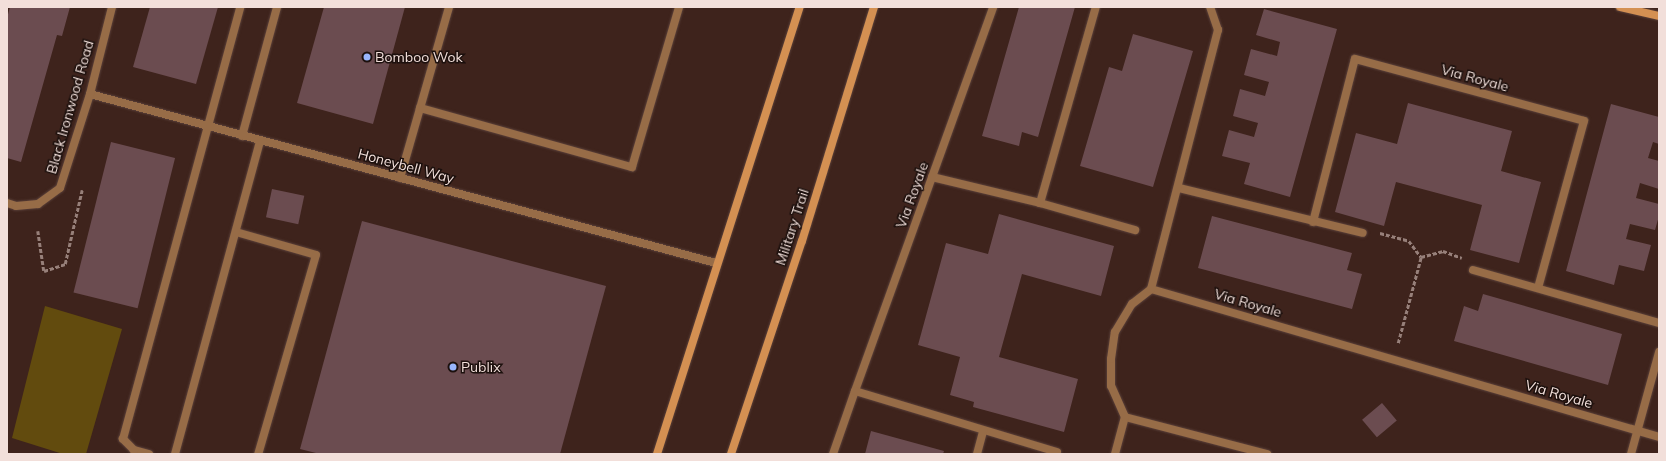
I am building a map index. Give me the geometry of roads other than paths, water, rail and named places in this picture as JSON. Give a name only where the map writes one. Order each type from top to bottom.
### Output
[{"type":"main road","points":[[657,454],[716,264],[800,7]]},
{"type":"main road","name":"Military Trail","points":[[731,454],[802,241],[874,7]]},
{"type":"main road","points":[[1620,7],[1659,16]]},
{"type":"street","name":"Black Ironwood Road","points":[[7,203],[16,206],[38,204],[60,188],[90,94],[112,7]]},
{"type":"street","points":[[149,454],[134,450],[123,439],[240,7]]},
{"type":"street","points":[[242,136],[277,7]]},
{"type":"street","points":[[400,178],[449,7]]},
{"type":"street","points":[[420,108],[632,167],[679,7]]},
{"type":"street","name":"Via Royale","points":[[833,454],[993,7]]},
{"type":"street","points":[[1040,203],[1096,7]]},
{"type":"street","points":[[1115,454],[1125,417],[1111,386],[1111,359],[1115,332],[1132,304],[1152,289],[1179,188],[1218,30],[1210,7]]},
{"type":"street","name":"Via Royale","points":[[1313,222],[1355,59],[1584,121],[1538,288]]},
{"type":"street","name":"Honeybell Way","points":[[90,94],[716,264]]},
{"type":"street","points":[[175,454],[260,141]]},
{"type":"street","points":[[932,177],[1040,203],[1135,230]]},
{"type":"street","points":[[1179,188],[1363,233]]},
{"type":"street","points":[[236,232],[316,255],[258,454]]},
{"type":"street","points":[[1473,270],[1659,323]]},
{"type":"street","name":"Via Royale","points":[[1152,289],[1659,436]]},
{"type":"street","points":[[1631,454],[1636,430],[1659,352]]},
{"type":"street","points":[[855,391],[983,431],[1057,452]]},
{"type":"street","points":[[1125,417],[1267,454]]},
{"type":"street","points":[[976,454],[983,431]]},
{"type":"place","name":"Bomboo Wok","points":[[367,57]]},
{"type":"place","name":"Publix","points":[[453,367]]}]
